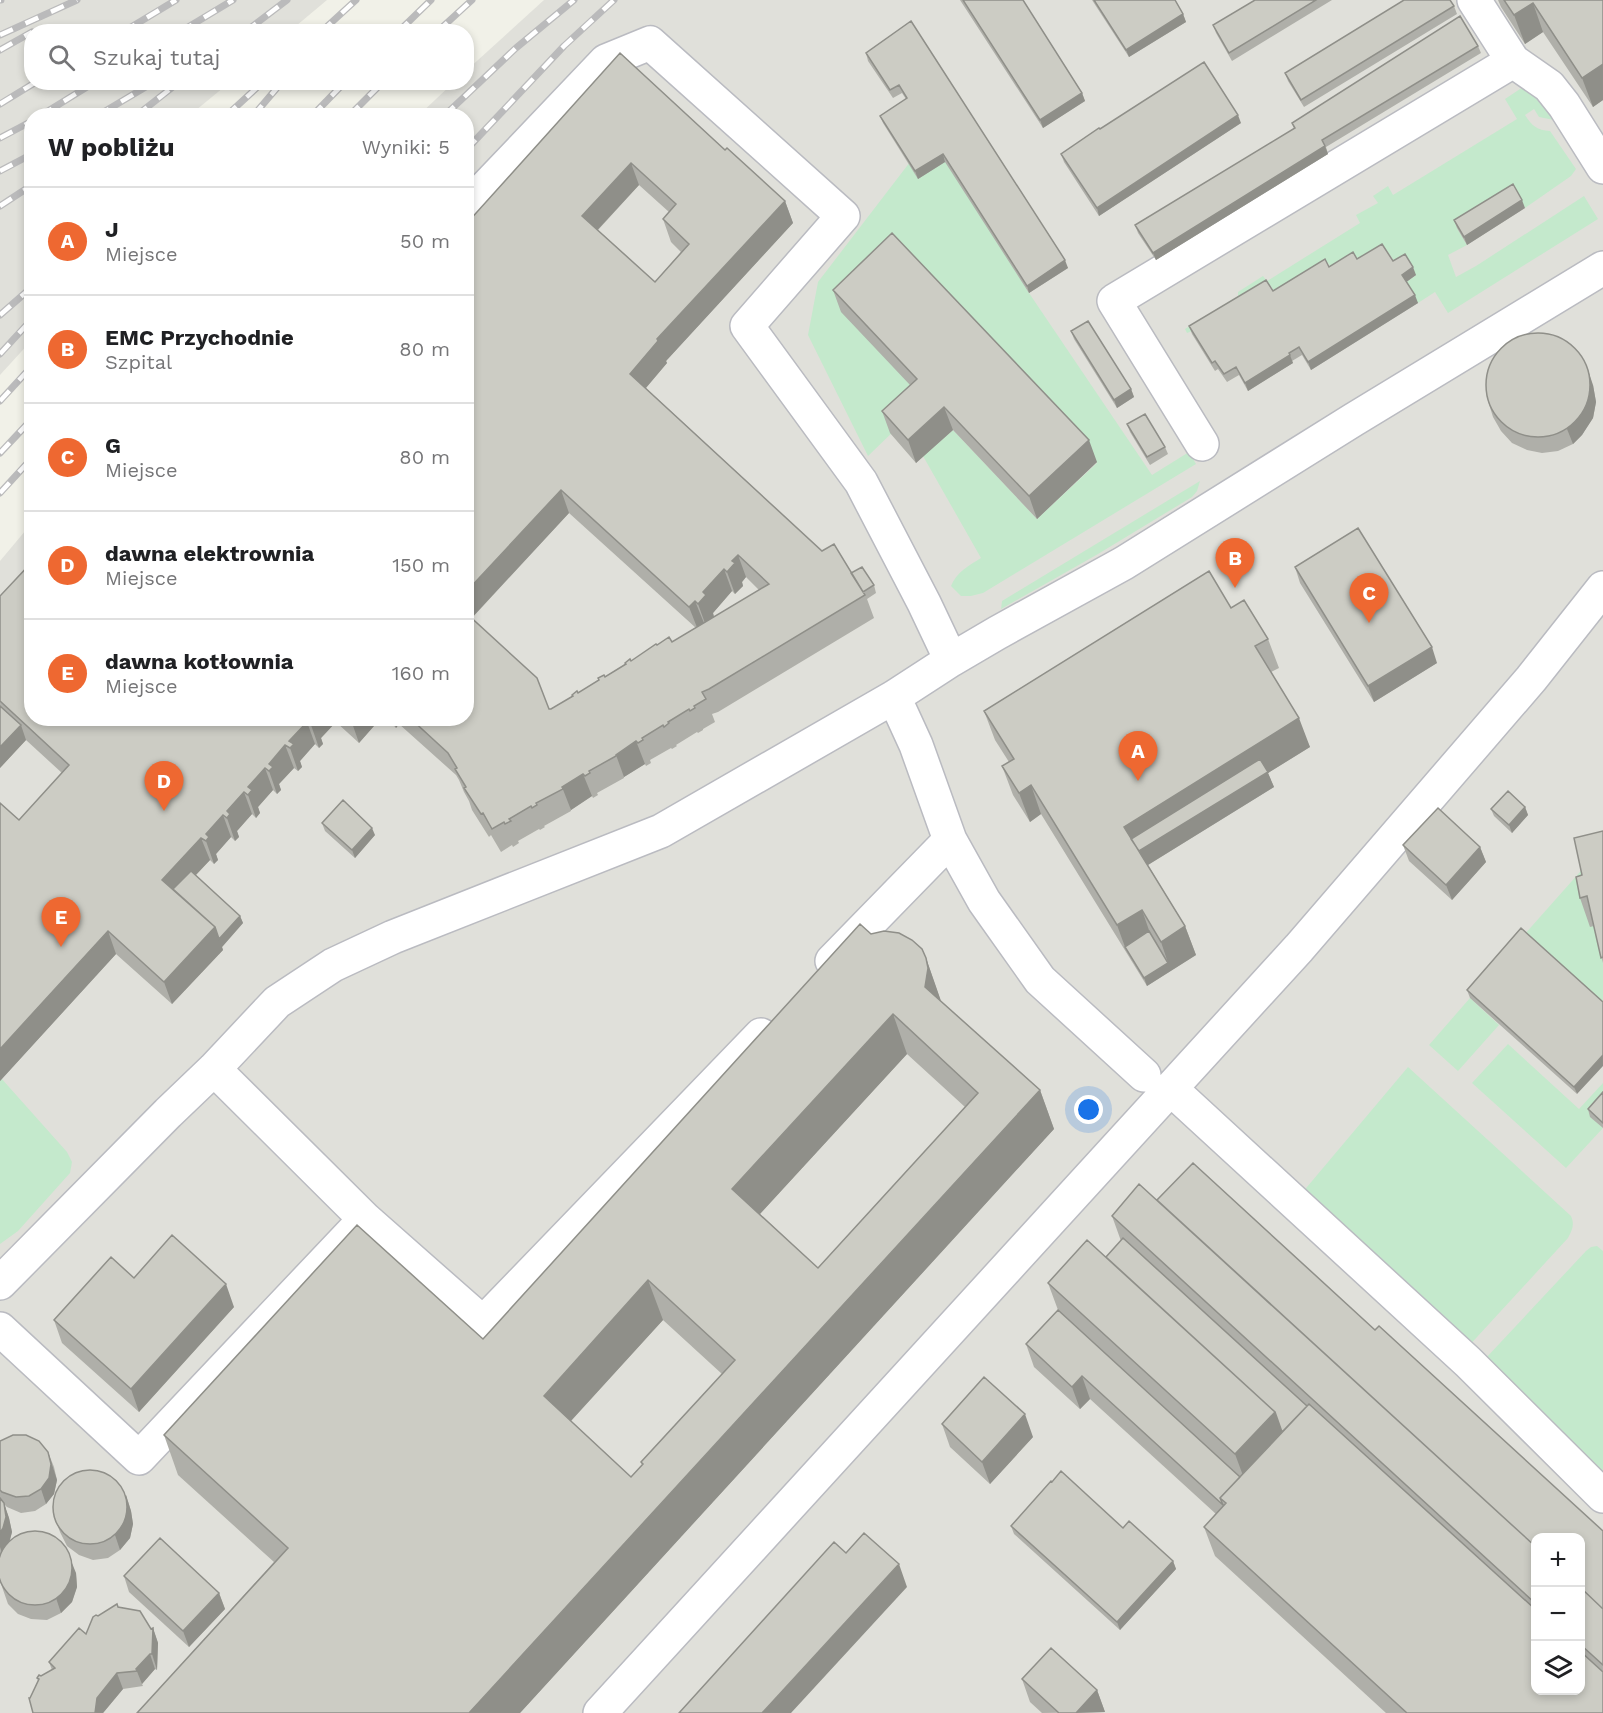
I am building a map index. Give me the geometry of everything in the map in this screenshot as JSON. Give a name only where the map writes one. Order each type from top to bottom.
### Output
[{"type":"lane","points":[[1474,0],[1513,61],[1549,86],[1564,105],[1603,167]]},
{"type":"lane","points":[[474,200],[606,60],[650,43],[843,216],[747,326],[861,482],[951,660]]},
{"type":"lane","points":[[1202,444],[1114,301],[1513,61]]},
{"type":"lane","points":[[0,1283],[214,1069],[277,1002],[333,965],[415,929],[661,831],[894,697],[951,660],[1124,563],[1353,420],[1600,276]]},
{"type":"lane","points":[[600,1713],[1158,1082],[1307,939],[1532,679],[1603,588]]},
{"type":"lane","points":[[894,697],[916,745],[950,840],[984,901],[1040,980],[1158,1082],[1468,1362],[1603,1496]]},
{"type":"lane","points":[[810,984],[950,840]]},
{"type":"lane","points":[[214,1069],[364,1219],[483,1323],[778,1018]]},
{"type":"lane","points":[[0,1329],[139,1458],[364,1219]]},
{"type":"shaded area","points":[[0,0],[327,0],[298,24],[24,24],[24,90],[220,90],[199,108],[24,108],[24,349],[0,375]]},
{"type":"shaded area","points":[[544,0],[1603,0],[1603,1713],[0,1713],[0,561],[24,532],[24,726],[474,726],[474,108],[426,108],[446,90],[474,90],[474,64]]},
{"type":"green space","points":[[1523,87],[1543,102],[1554,120],[1539,117],[1534,109],[1525,115],[1535,127],[1550,131],[1576,169],[1571,176],[1525,208],[1516,192],[1457,228],[1467,245],[1448,255],[1456,277],[1584,196],[1598,219],[1448,313],[1435,292],[1418,303],[1405,283],[1416,275],[1397,265],[1385,248],[1362,264],[1357,257],[1333,270],[1328,263],[1277,295],[1270,285],[1249,295],[1187,333],[1185,329],[1238,296],[1238,292],[1263,276],[1267,281],[1360,223],[1356,215],[1378,203],[1373,196],[1388,186],[1393,195],[1517,119],[1505,99]]},
{"type":"green space","points":[[946,157],[1029,293],[1152,475],[1189,452],[1196,464],[983,593],[971,596],[961,596],[951,586],[960,573],[981,558],[923,456],[953,430],[1037,519],[1097,463],[925,401],[868,456],[808,335],[818,282],[910,162]]},
{"type":"green space","points":[[1200,481],[1192,497],[1001,609],[1002,601]]},
{"type":"green space","points":[[1603,846],[1590,926],[1598,925],[1603,949],[1603,1007],[1523,936]]},
{"type":"green space","points":[[1470,998],[1499,1025],[1458,1071],[1429,1045]]},
{"type":"green space","points":[[1508,1044],[1579,1109],[1603,1083],[1603,1103],[1591,1117],[1603,1128],[1566,1168],[1472,1083]]},
{"type":"green space","points":[[1408,1067],[1571,1216],[1573,1222],[1568,1238],[1466,1349],[1291,1206]]},
{"type":"green space","points":[[1,1078],[67,1152],[72,1162],[70,1173],[18,1231],[0,1244],[0,1080]]},
{"type":"green space","points":[[1597,1246],[1603,1251],[1603,1495],[1485,1359],[1586,1251]]},
{"type":"building","points":[[963,0],[1023,0],[1082,93],[1040,120]]},
{"type":"building","points":[[1094,0],[1175,0],[1183,14],[1126,50]]},
{"type":"building","points":[[1255,0],[1316,0],[1229,53],[1213,25]]},
{"type":"building","points":[[1404,0],[1450,0],[1454,6],[1301,100],[1285,73]]},
{"type":"building","points":[[1504,0],[1603,0],[1603,64],[1582,78],[1533,3],[1514,15]]},
{"type":"building","points":[[1460,16],[1478,46],[1322,140],[1325,146],[1153,253],[1135,225],[1295,128],[1292,123]]},
{"type":"building","points":[[911,21],[1065,260],[1027,286],[943,154],[915,171],[880,116],[907,98],[899,85],[890,90],[866,53]]},
{"type":"building","points":[[620,53],[725,150],[727,148],[785,201],[657,339],[658,341],[630,374],[822,551],[834,544],[865,595],[702,692],[706,699],[694,706],[695,708],[690,711],[689,709],[664,727],[663,725],[642,738],[643,740],[638,743],[636,741],[616,756],[589,771],[590,773],[585,776],[583,774],[562,787],[563,789],[536,803],[537,805],[532,808],[531,806],[509,819],[511,821],[492,829],[464,788],[466,787],[448,753],[419,726],[474,726],[474,620],[537,678],[549,709],[551,709],[656,644],[669,637],[672,642],[769,584],[738,555],[732,561],[735,563],[727,572],[724,569],[703,592],[706,595],[698,604],[695,601],[689,607],[561,490],[474,583],[474,215]],"holes":[[[631,163],[676,204],[663,219],[689,244],[655,282],[582,216]]]},
{"type":"building","points":[[1204,62],[1238,115],[1097,208],[1061,154]]},
{"type":"building","points":[[1513,184],[1522,200],[1464,237],[1454,220]]},
{"type":"building","points":[[892,233],[1089,440],[1029,496],[944,407],[908,440],[882,411],[917,379],[833,290]]},
{"type":"building","points":[[1382,244],[1393,261],[1405,254],[1413,267],[1402,275],[1415,295],[1308,362],[1299,347],[1245,383],[1236,367],[1224,374],[1215,361],[1212,363],[1189,326],[1266,280],[1273,291],[1325,259],[1329,267],[1353,252],[1357,259]]},
{"type":"building","points":[[1088,321],[1131,389],[1114,400],[1071,331]]},
{"type":"building","points":[[1538,333],[1558,337],[1575,348],[1586,365],[1590,385],[1586,405],[1575,422],[1558,433],[1538,437],[1518,433],[1501,422],[1490,405],[1486,385],[1490,365],[1501,348],[1518,337]]},
{"type":"building","points":[[1145,414],[1165,447],[1147,457],[1127,424]]},
{"type":"building","points":[[1358,528],[1432,647],[1368,686],[1295,567]]},
{"type":"building","points":[[862,567],[874,585],[863,592],[851,573]]},
{"type":"building","points":[[24,570],[24,723],[0,701],[0,596]]},
{"type":"building","points":[[1209,571],[1231,608],[1244,600],[1268,639],[1255,646],[1299,718],[1124,827],[1185,926],[1161,942],[1142,910],[1117,925],[1031,785],[1019,793],[1002,766],[1014,759],[984,711]]},
{"type":"building","points":[[0,706],[21,725],[0,747]]},
{"type":"building","points":[[27,726],[303,726],[289,741],[294,744],[290,748],[285,745],[269,764],[273,767],[269,771],[265,768],[248,787],[252,790],[248,795],[244,792],[227,811],[230,814],[227,818],[223,815],[206,834],[209,837],[206,841],[201,838],[162,880],[215,927],[164,982],[108,931],[0,1049],[0,803],[19,820],[69,765]]},
{"type":"building","points":[[1260,759],[1268,772],[1139,851],[1131,839]]},
{"type":"building","points":[[1508,791],[1525,807],[1509,825],[1491,809]]},
{"type":"building","points":[[343,800],[372,828],[352,850],[322,823]]},
{"type":"building","points":[[1438,808],[1480,847],[1446,885],[1403,845]]},
{"type":"building","points":[[1603,831],[1603,957],[1601,958],[1587,896],[1580,898],[1576,877],[1582,875],[1574,838]]},
{"type":"building","points":[[191,871],[240,916],[219,939],[215,927],[173,889]]},
{"type":"building","points":[[860,924],[871,934],[884,931],[899,933],[922,949],[928,968],[925,987],[1040,1090],[469,1713],[137,1713],[288,1548],[164,1435],[357,1225],[483,1339]],"holes":[[[893,1014],[978,1093],[818,1268],[732,1189]],[[648,1280],[735,1360],[641,1462],[643,1464],[631,1477],[544,1396]]]},
{"type":"building","points":[[1521,928],[1603,1002],[1603,1055],[1574,1087],[1467,990]]},
{"type":"building","points":[[1149,931],[1168,963],[1144,978],[1125,947]]},
{"type":"building","points":[[1603,1092],[1603,1123],[1588,1109]]},
{"type":"building","points":[[1193,1163],[1375,1330],[1379,1326],[1603,1531],[1603,1609],[1585,1592],[1585,1533],[1531,1533],[1531,1542],[1157,1200]]},
{"type":"building","points":[[1139,1184],[1531,1542],[1531,1599],[1112,1216]]},
{"type":"building","points":[[172,1235],[226,1284],[131,1389],[54,1320],[111,1257],[134,1278]]},
{"type":"building","points":[[1123,1238],[1307,1406],[1282,1432],[1275,1412],[1106,1257]]},
{"type":"building","points":[[1087,1240],[1275,1412],[1235,1454],[1048,1283]]},
{"type":"building","points":[[1058,1310],[1240,1477],[1220,1498],[1223,1505],[1082,1376],[1072,1387],[1026,1344]]},
{"type":"building","points":[[984,1377],[1025,1414],[982,1462],[942,1424]]},
{"type":"building","points":[[1309,1404],[1531,1605],[1531,1695],[1585,1695],[1585,1656],[1603,1672],[1603,1713],[1407,1713],[1204,1527],[1226,1503],[1220,1498]]},
{"type":"building","points":[[13,1435],[26,1435],[39,1441],[48,1452],[51,1464],[49,1478],[41,1489],[29,1496],[16,1497],[0,1490],[0,1441]]},
{"type":"building","points":[[90,1470],[104,1473],[116,1481],[124,1493],[127,1507],[124,1521],[116,1533],[104,1541],[90,1544],[76,1541],[64,1533],[56,1521],[53,1507],[56,1493],[64,1481],[76,1473]]},
{"type":"building","points":[[1061,1471],[1123,1528],[1129,1521],[1173,1561],[1117,1622],[1011,1526]]},
{"type":"building","points":[[0,1498],[4,1503],[6,1517],[0,1533]]},
{"type":"building","points":[[28,1532],[49,1534],[61,1542],[71,1561],[69,1582],[61,1594],[42,1604],[21,1602],[9,1594],[-1,1575],[1,1554],[9,1542]]},
{"type":"building","points":[[864,1533],[899,1564],[762,1713],[679,1713],[834,1542],[846,1553]]},
{"type":"building","points":[[160,1538],[219,1593],[183,1631],[124,1576]]},
{"type":"building","points":[[1585,1592],[1603,1609],[1603,1665],[1585,1649]]},
{"type":"building","points":[[117,1604],[118,1607],[140,1611],[151,1629],[153,1628],[152,1654],[136,1669],[137,1671],[117,1673],[97,1698],[95,1713],[33,1713],[29,1698],[39,1675],[55,1668],[49,1662],[79,1628],[86,1634],[93,1617]]},
{"type":"building","points":[[1051,1648],[1097,1690],[1076,1713],[1059,1713],[1022,1679]]},
{"type":"railway","points":[[24,24],[77,0]]},
{"type":"railway","points":[[136,24],[176,0]]},
{"type":"railway","points":[[193,24],[233,0]]},
{"type":"railway","points":[[256,24],[287,0]]},
{"type":"railway","points":[[330,24],[356,0]]},
{"type":"railway","points":[[406,24],[431,0]]},
{"type":"railway","points":[[446,24],[472,0]]},
{"type":"railway","points":[[474,88],[516,48],[574,0]]},
{"type":"railway","points":[[474,142],[564,46],[614,0]]},
{"type":"railway","points":[[0,35],[24,24]]},
{"type":"railway","points":[[0,50],[24,36]]},
{"type":"railway","points":[[0,104],[24,89]]},
{"type":"railway","points":[[53,108],[82,90]]},
{"type":"railway","points":[[110,108],[141,90]]},
{"type":"railway","points":[[146,108],[169,90]]},
{"type":"railway","points":[[235,108],[254,90]]},
{"type":"railway","points":[[260,108],[275,90]]},
{"type":"railway","points":[[320,108],[337,90]]},
{"type":"railway","points":[[357,108],[375,90]]},
{"type":"railway","points":[[452,108],[472,90]]},
{"type":"railway","points":[[0,138],[24,125]]},
{"type":"railway","points":[[0,171],[24,158]]},
{"type":"railway","points":[[0,206],[24,190]]},
{"type":"railway","points":[[0,315],[24,294]]},
{"type":"railway","points":[[0,354],[24,328]]},
{"type":"railway","points":[[0,401],[24,375]]},
{"type":"railway","points":[[0,453],[24,428]]},
{"type":"railway","points":[[0,493],[24,467]]},
{"type":"place","name":"EMC Przychodnie","points":[[1235,588]]},
{"type":"place","name":"G","points":[[1369,623]]},
{"type":"place","name":"J","points":[[1138,781]]},
{"type":"place","name":"dawna elektrownia","points":[[164,811]]},
{"type":"place","name":"dawna kotłownia","points":[[61,947]]}]
